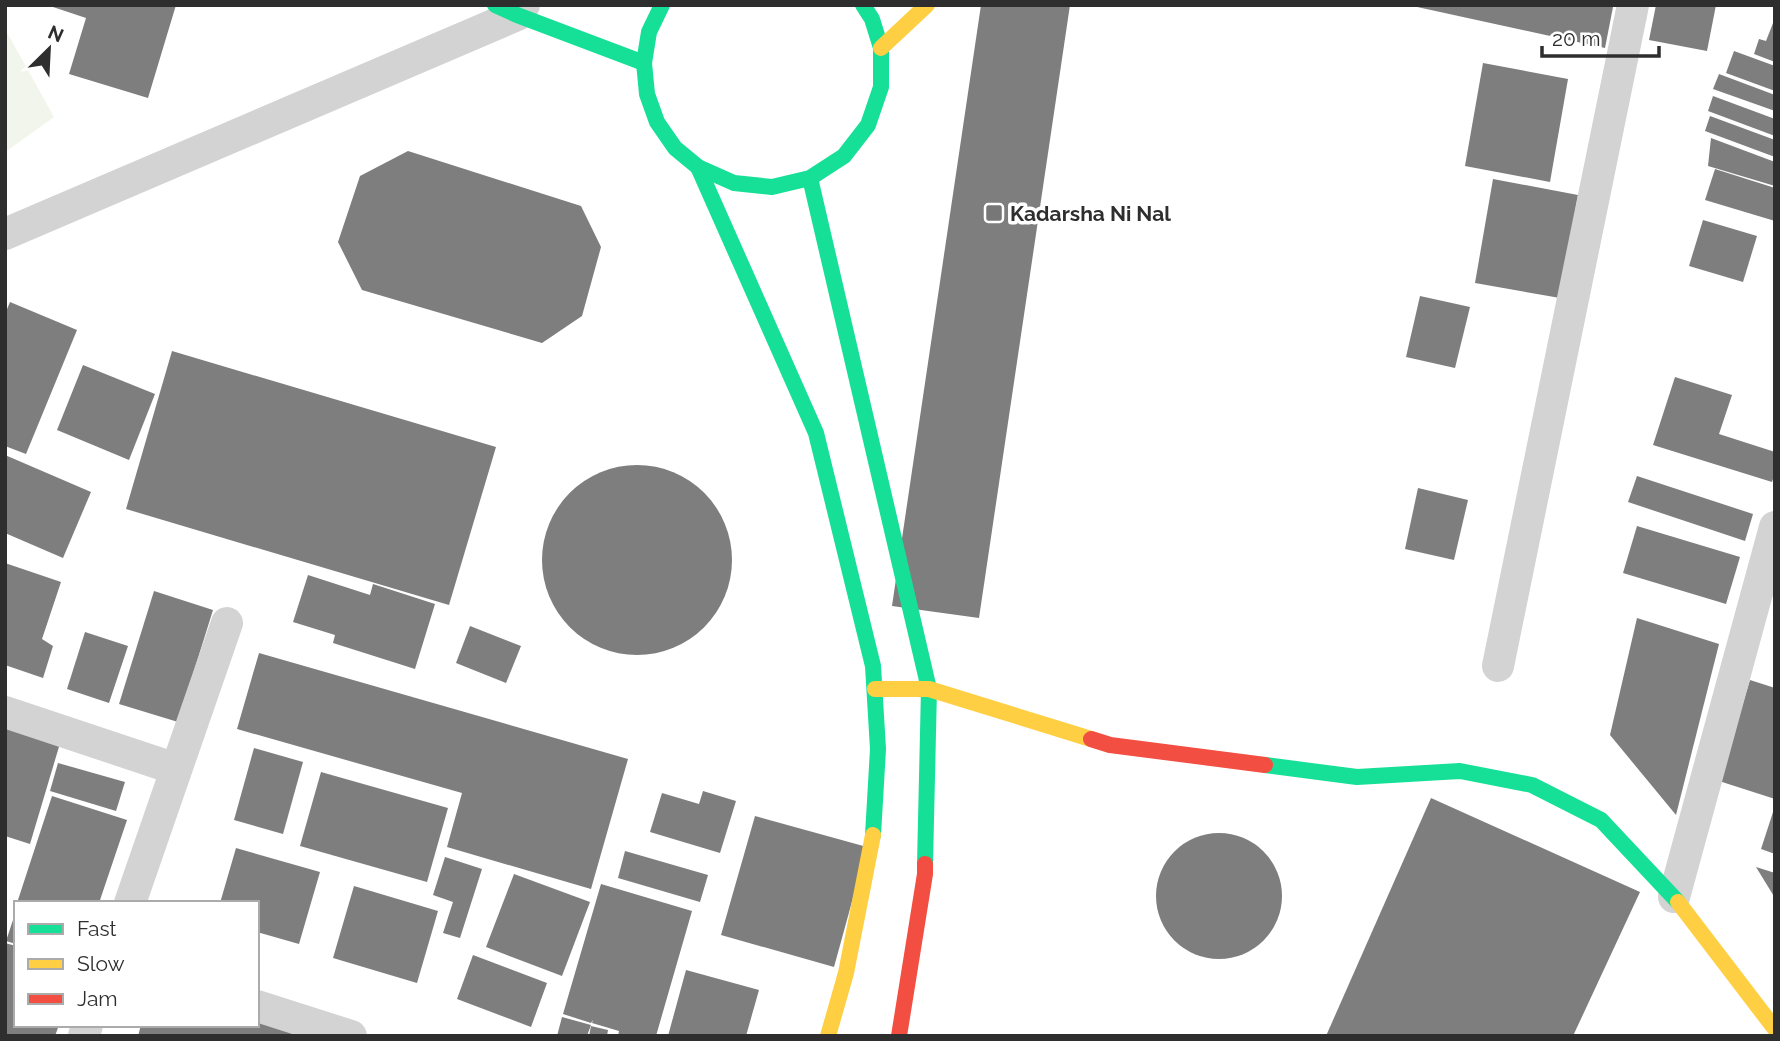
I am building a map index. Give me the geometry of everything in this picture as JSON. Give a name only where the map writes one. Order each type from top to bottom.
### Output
[{"type":"street","points":[[662,5],[649,32],[644,63],[647,94],[657,122],[675,148],[698,167],[734,183],[772,187],[810,178],[844,156],[868,125],[881,88],[881,48],[872,19],[863,5]]},
{"type":"street","points":[[881,48],[927,5]]},
{"type":"street","points":[[1499,666],[1633,5]]},
{"type":"street","points":[[5,234],[512,9],[644,63]]},
{"type":"street","points":[[698,167],[816,433],[873,666],[878,749],[874,830],[845,973],[828,1036]]},
{"type":"street","points":[[810,178],[929,689],[925,874],[899,1036]]},
{"type":"street","points":[[1674,897],[1775,527]]},
{"type":"street","points":[[131,901],[227,624]]},
{"type":"street","points":[[875,690],[929,689],[1110,745],[1357,777],[1460,771],[1532,785],[1601,820],[1674,897],[1775,1029]]},
{"type":"street","points":[[5,712],[176,769]]},
{"type":"street","points":[[259,1007],[351,1036]]},
{"type":"shaded area","points":[[5,29],[54,117],[5,152]]},
{"type":"building","points":[[47,5],[176,5],[148,98],[69,74],[86,18]]},
{"type":"building","points":[[981,5],[1070,5],[979,618],[892,606]]},
{"type":"building","points":[[1408,5],[1605,5],[1613,7],[1605,48]]},
{"type":"building","points":[[1656,5],[1716,5],[1707,51],[1649,40]]},
{"type":"building","points":[[1773,23],[1775,62],[1754,54],[1759,39],[1766,41]]},
{"type":"building","points":[[1734,51],[1775,66],[1775,91],[1726,73]]},
{"type":"building","points":[[1483,63],[1568,79],[1550,182],[1465,166]]},
{"type":"building","points":[[1719,74],[1775,95],[1775,111],[1713,89]]},
{"type":"building","points":[[1713,96],[1775,119],[1775,136],[1708,111]]},
{"type":"building","points":[[1710,116],[1775,140],[1775,157],[1705,131]]},
{"type":"building","points":[[1711,138],[1775,162],[1775,186],[1708,166]]},
{"type":"building","points":[[408,151],[581,206],[601,247],[582,316],[542,343],[362,290],[338,242],[360,176]]},
{"type":"building","points":[[1715,169],[1775,188],[1775,221],[1705,200]]},
{"type":"building","points":[[1493,179],[1578,195],[1560,298],[1475,283]]},
{"type":"building","points":[[1703,220],[1757,236],[1743,282],[1689,266]]},
{"type":"building","points":[[1420,296],[1470,307],[1455,368],[1406,357]]},
{"type":"building","points":[[10,302],[77,330],[26,454],[5,446],[5,314]]},
{"type":"building","points":[[172,351],[496,447],[449,605],[126,509]]},
{"type":"building","points":[[83,365],[155,394],[129,460],[57,430]]},
{"type":"building","points":[[1675,377],[1732,395],[1719,434],[1775,452],[1772,482],[1653,445]]},
{"type":"building","points":[[5,455],[91,492],[63,558],[5,533]]},
{"type":"building","points":[[637,465],[673,472],[704,493],[725,524],[732,560],[725,596],[704,627],[673,648],[637,655],[601,648],[570,627],[549,596],[542,560],[549,524],[570,493],[601,472]]},
{"type":"building","points":[[1637,476],[1753,514],[1745,541],[1628,502]]},
{"type":"building","points":[[1418,488],[1468,500],[1454,560],[1405,549]]},
{"type":"building","points":[[1637,526],[1740,557],[1726,604],[1623,573]]},
{"type":"building","points":[[5,563],[61,582],[42,639],[53,646],[43,678],[5,665]]},
{"type":"building","points":[[308,575],[370,595],[373,584],[435,604],[415,669],[333,643],[335,635],[293,622]]},
{"type":"building","points":[[154,591],[213,610],[178,722],[119,704]]},
{"type":"building","points":[[1637,618],[1719,644],[1676,815],[1610,735]]},
{"type":"building","points":[[470,626],[521,646],[506,683],[456,663]]},
{"type":"building","points":[[85,632],[128,646],[109,703],[67,689]]},
{"type":"building","points":[[259,653],[628,759],[591,889],[447,847],[462,793],[237,729]]},
{"type":"building","points":[[1750,680],[1775,688],[1775,799],[1719,781]]},
{"type":"building","points":[[5,723],[61,740],[30,844],[5,836]]},
{"type":"building","points":[[254,748],[303,762],[283,834],[234,820]]},
{"type":"building","points":[[58,763],[125,782],[116,811],[50,791]]},
{"type":"building","points":[[321,772],[448,808],[427,882],[300,846]]},
{"type":"building","points":[[703,791],[736,801],[720,853],[650,832],[662,793],[699,804]]},
{"type":"building","points":[[52,796],[127,820],[100,901],[18,901]]},
{"type":"building","points":[[1431,798],[1640,892],[1573,1036],[1326,1036]]},
{"type":"building","points":[[1775,809],[1775,854],[1761,849]]},
{"type":"building","points":[[755,816],[867,847],[834,967],[721,935]]},
{"type":"building","points":[[1219,833],[1243,837],[1264,851],[1278,872],[1282,896],[1278,920],[1264,941],[1243,955],[1219,959],[1195,955],[1174,941],[1160,920],[1156,896],[1160,872],[1174,851],[1195,837]]},
{"type":"building","points":[[236,848],[320,872],[299,944],[259,933],[259,901],[221,901]]},
{"type":"building","points":[[625,851],[708,875],[700,902],[618,878]]},
{"type":"building","points":[[445,857],[482,869],[460,938],[443,933],[453,902],[433,895]]},
{"type":"building","points":[[1756,867],[1775,873],[1775,898]]},
{"type":"building","points":[[514,874],[590,902],[562,976],[486,947]]},
{"type":"building","points":[[601,884],[692,911],[656,1036],[618,1036],[619,1031],[592,1023],[593,1020],[591,1023],[563,1014]]},
{"type":"building","points":[[354,886],[438,911],[417,983],[333,958]]},
{"type":"building","points":[[14,917],[14,943],[6,941]]},
{"type":"building","points":[[5,943],[14,945],[14,1027],[58,1027],[55,1036],[5,1036]]},
{"type":"building","points":[[473,955],[547,983],[531,1027],[457,999]]},
{"type":"building","points":[[686,970],[759,990],[746,1036],[668,1036]]},
{"type":"building","points":[[562,1017],[591,1025],[587,1036],[557,1036]]},
{"type":"building","points":[[259,1019],[317,1036],[138,1036],[140,1027],[259,1027]]},
{"type":"building","points":[[591,1026],[608,1030],[607,1036],[589,1036]]},
{"type":"traffic: fast","points":[[495,5],[644,63]]},
{"type":"traffic: fast","points":[[662,5],[649,32],[644,63],[647,94],[657,122],[675,148],[698,167],[734,183],[772,187],[810,178],[844,156],[868,125],[881,87],[881,48],[872,19],[863,5]]},
{"type":"traffic: fast","points":[[698,167],[816,433],[873,666],[878,749],[873,835]]},
{"type":"traffic: fast","points":[[810,178],[929,689],[925,864]]},
{"type":"traffic: fast","points":[[1265,765],[1357,777],[1460,771],[1532,785],[1601,820],[1678,902]]},
{"type":"traffic: slow","points":[[881,48],[927,5]]},
{"type":"traffic: slow","points":[[875,689],[929,689],[1091,739]]},
{"type":"traffic: slow","points":[[828,1036],[846,973],[873,835]]},
{"type":"traffic: slow","points":[[1678,902],[1775,1029]]},
{"type":"traffic: jam","points":[[1091,739],[1110,745],[1265,765]]},
{"type":"traffic: jam","points":[[899,1036],[925,864]]},
{"type":"place","name":"Kadarsha Ni Nal","points":[[994,213]]}]
